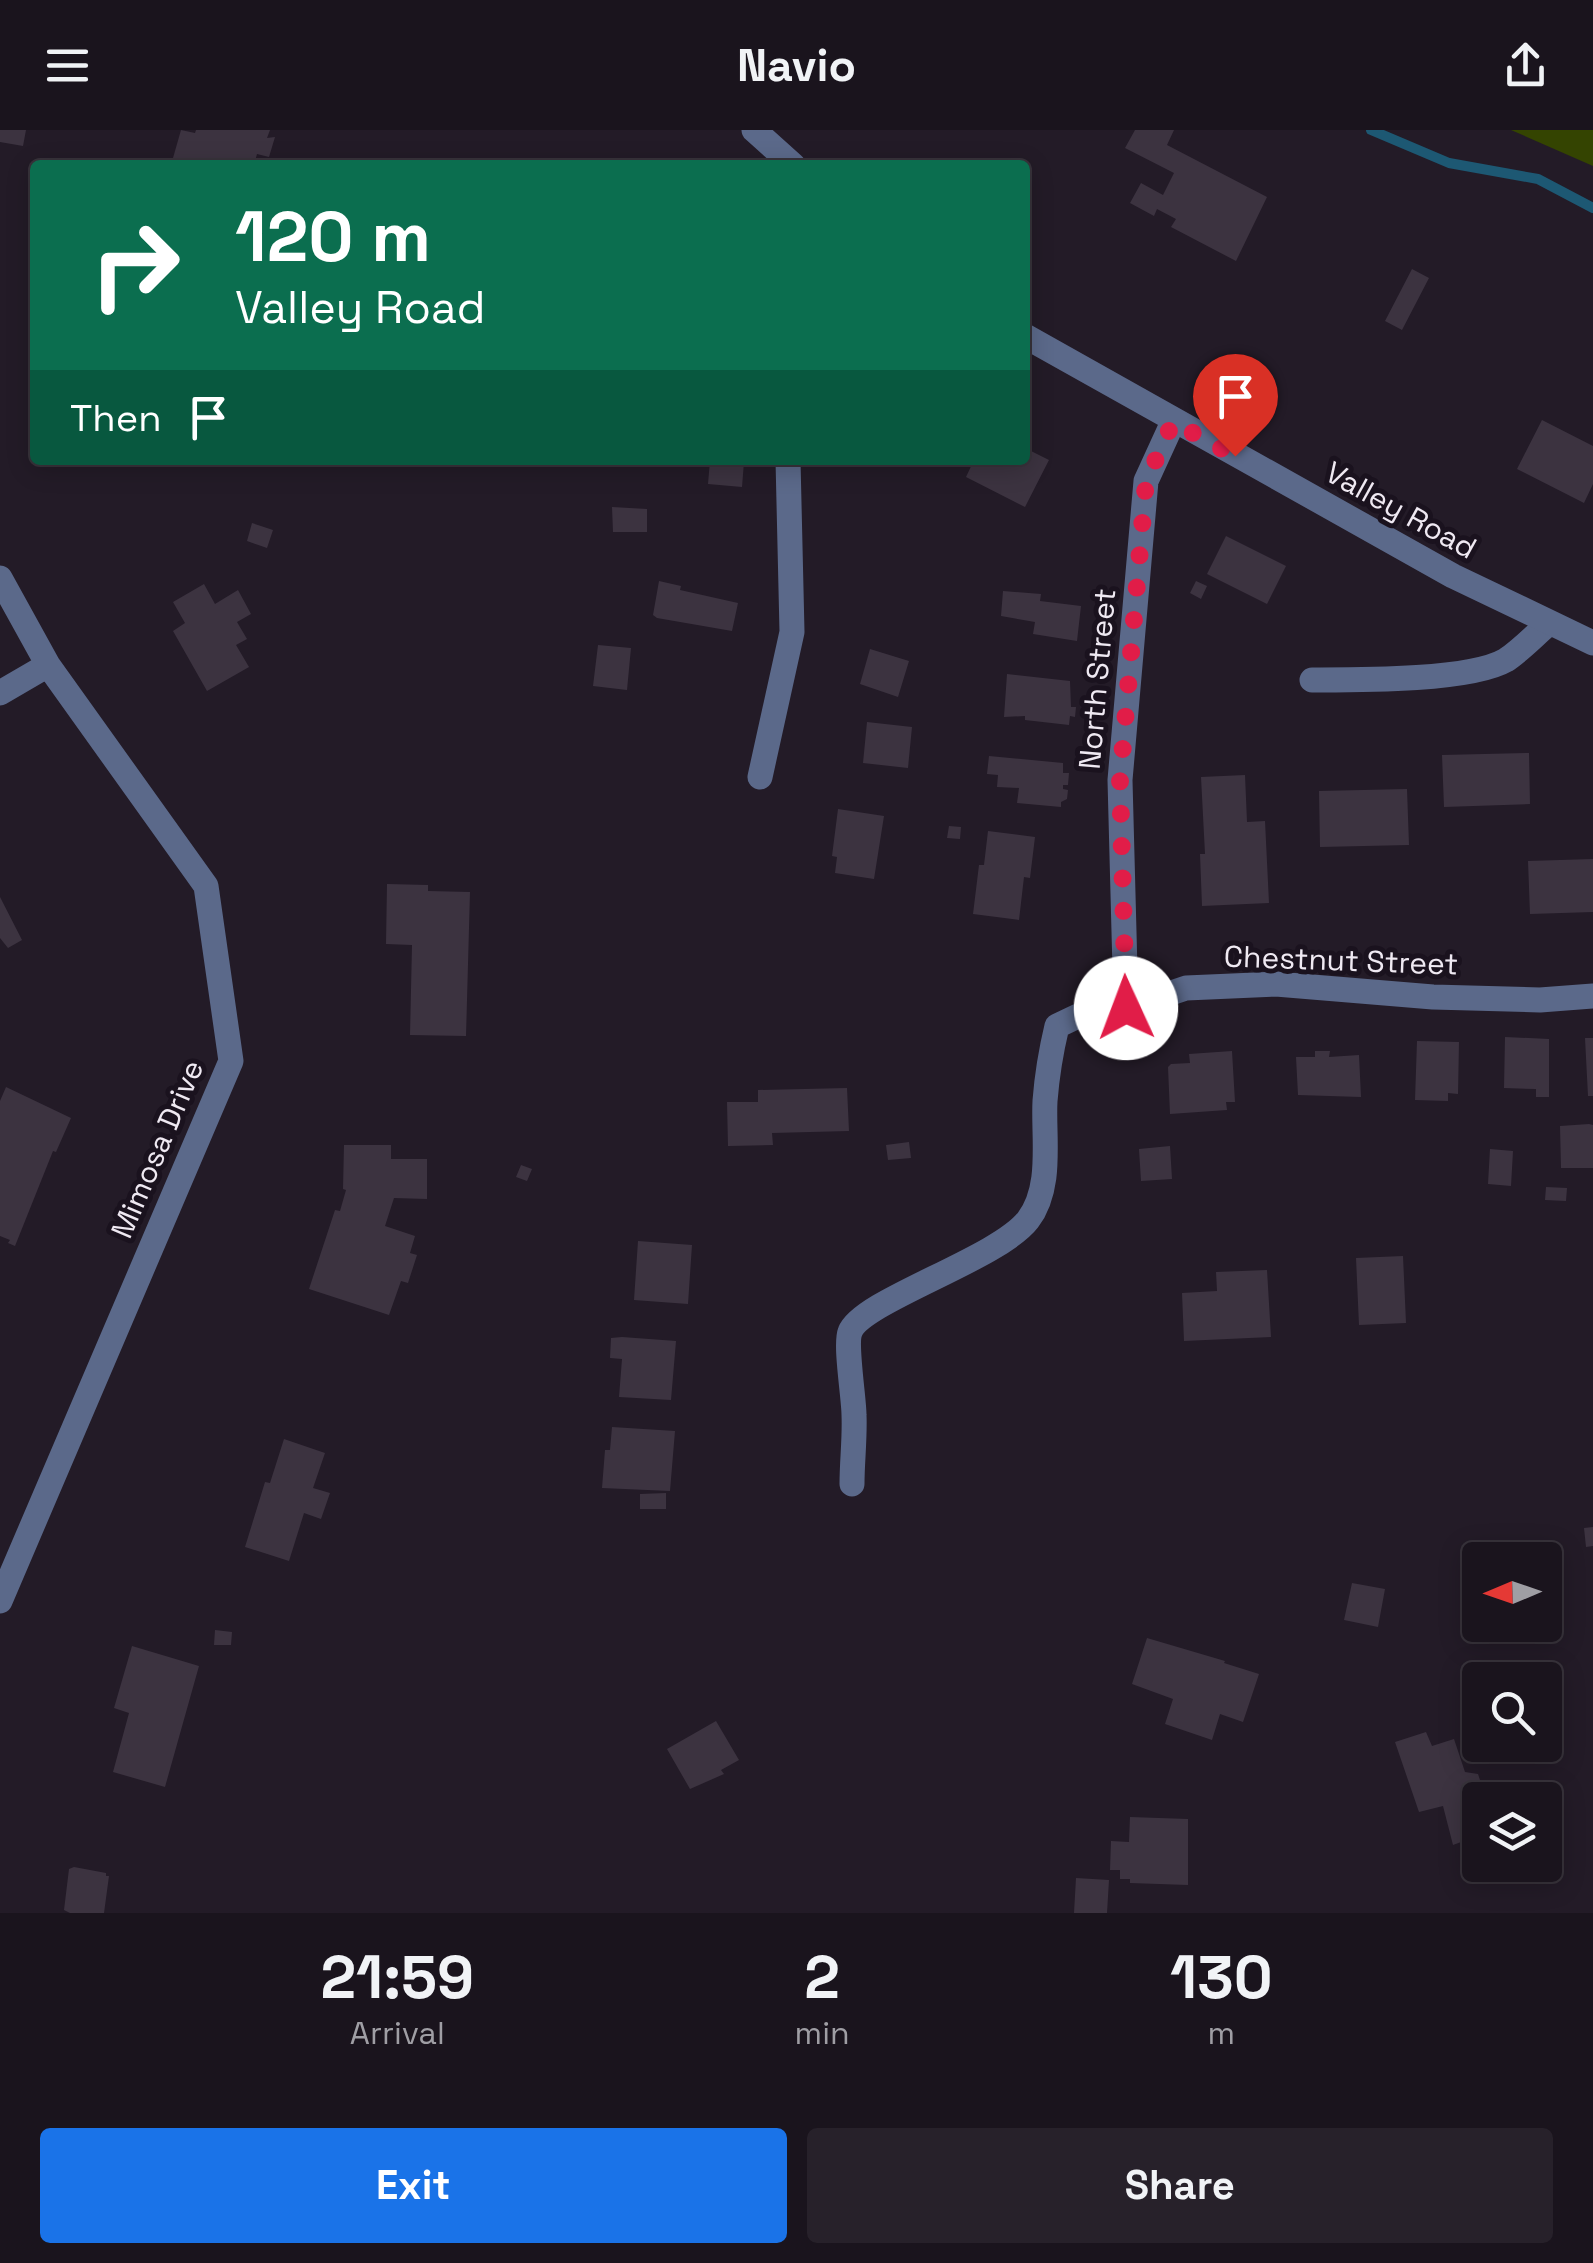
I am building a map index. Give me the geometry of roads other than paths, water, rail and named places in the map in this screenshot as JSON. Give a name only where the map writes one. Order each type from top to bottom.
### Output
[{"type":"street","points":[[754,130],[787,160]]},
{"type":"street","name":"Valley Road","points":[[1030,339],[1453,576],[1593,643]]},
{"type":"street","name":"North Street","points":[[1126,1008],[1120,780],[1146,481],[1173,422]]},
{"type":"street","points":[[760,777],[792,632],[788,465]]},
{"type":"street","name":"Mimosa Drive","points":[[0,578],[48,665],[206,886],[230,1061],[0,1601]]},
{"type":"street","points":[[1312,680],[1389,679],[1484,667],[1505,660],[1548,624]]},
{"type":"street","points":[[0,694],[48,665]]},
{"type":"street","name":"Chestnut Street","points":[[852,1484],[855,1421],[848,1334],[859,1316],[967,1262],[1028,1220],[1041,1190],[1048,1065],[1056,1026],[1078,1016],[1126,1008],[1186,988],[1276,984],[1433,997],[1540,1000],[1593,996]]},
{"type":"waterway","points":[[1371,130],[1449,163],[1538,179],[1593,208]]}]
